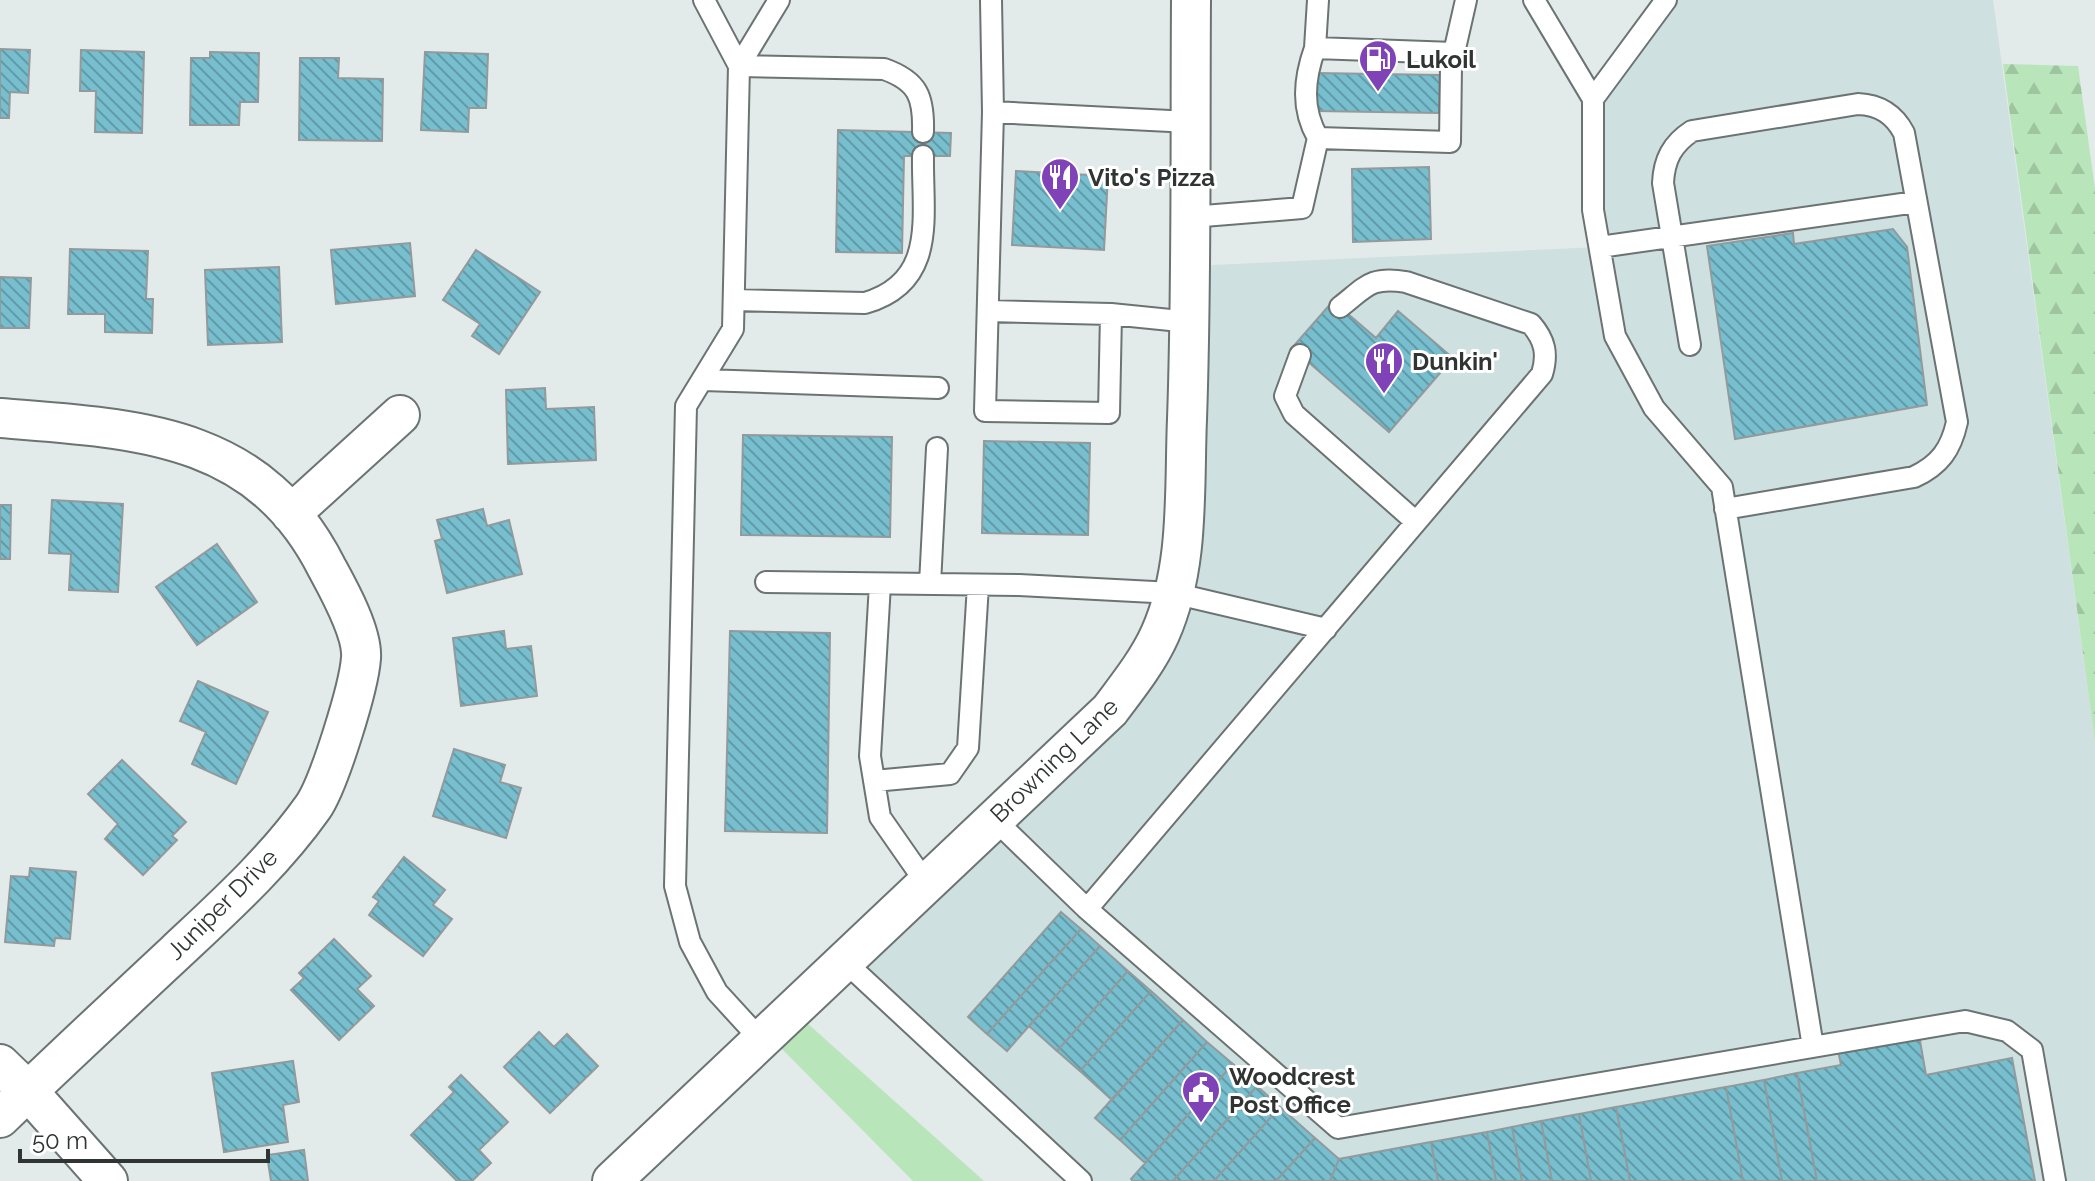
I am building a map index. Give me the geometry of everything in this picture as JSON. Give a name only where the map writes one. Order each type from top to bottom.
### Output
[{"type":"street","name":"Browning Lane","points":[[612,1181],[1110,710],[1132,682],[1160,634],[1173,593],[1183,543],[1190,322],[1191,0]]},
{"type":"street","points":[[291,514],[400,415]]},
{"type":"street","name":"Juniper Drive","points":[[0,418],[122,428],[183,442],[244,471],[291,514],[320,554],[349,611],[362,656],[343,732],[315,804],[255,877],[0,1118]]},
{"type":"street","points":[[0,1064],[108,1181]]},
{"type":"lane","points":[[704,0],[739,66],[734,300],[733,329],[686,406],[675,886],[690,942],[717,992],[760,1039]]},
{"type":"lane","points":[[739,66],[779,0]]},
{"type":"lane","points":[[991,0],[993,112],[985,411],[1109,413],[1111,314]]},
{"type":"lane","points":[[1191,217],[1302,208],[1318,138],[1309,122],[1306,74],[1315,48],[1318,0]]},
{"type":"lane","points":[[1318,138],[1450,142],[1451,66],[1466,0]]},
{"type":"lane","points":[[1534,0],[1593,99],[1593,210],[1615,336],[1654,408],[1722,487],[1813,1047]]},
{"type":"lane","points":[[1593,99],[1666,0]]},
{"type":"lane","points":[[1315,48],[1454,53]]},
{"type":"lane","points":[[739,66],[884,69],[899,74],[911,83],[920,96],[924,111],[923,132]]},
{"type":"lane","points":[[1690,345],[1663,188],[1664,169],[1674,147],[1688,133],[1858,104],[1874,106],[1886,112],[1903,130],[1957,422],[1953,440],[1944,456],[1931,469],[1914,477],[1725,509]]},
{"type":"lane","points":[[993,112],[1190,122]]},
{"type":"lane","points":[[734,300],[865,303],[885,297],[901,285],[914,269],[921,250],[923,156]]},
{"type":"lane","points":[[1600,247],[1916,202]]},
{"type":"lane","points":[[1087,909],[1542,374],[1546,361],[1540,334],[1531,324],[1389,279],[1372,281],[1340,307]]},
{"type":"lane","points":[[988,311],[1111,314],[1190,322]]},
{"type":"lane","points":[[1300,355],[1285,396],[1294,414],[1416,522]]},
{"type":"lane","points":[[703,380],[938,388]]},
{"type":"lane","points":[[930,584],[937,448]]},
{"type":"lane","points":[[766,582],[978,585],[1173,593],[1326,629]]},
{"type":"lane","points":[[880,584],[870,756],[880,817],[926,883]]},
{"type":"lane","points":[[874,781],[950,774],[968,748],[978,585]]},
{"type":"lane","points":[[994,819],[1087,909],[1338,1128],[1965,1021],[2007,1031],[2032,1050],[2055,1181]]},
{"type":"lane","points":[[843,960],[1081,1181]]},
{"type":"shaded area","points":[[1666,0],[1993,0],[2095,742],[2095,1181],[1081,1181],[843,960],[1160,634],[1191,266],[1599,247],[1593,99]]},
{"type":"green space","points":[[2003,64],[2078,66],[2095,189],[2095,742]]},
{"type":"green space","points":[[807,1023],[984,1181],[913,1181],[780,1047]]},
{"type":"building","points":[[0,49],[30,50],[28,93],[10,92],[9,118],[0,118]]},
{"type":"building","points":[[81,50],[144,52],[142,133],[95,132],[96,91],[80,91]]},
{"type":"building","points":[[210,52],[259,53],[258,102],[240,102],[239,125],[190,125],[191,58],[210,58]]},
{"type":"building","points":[[425,52],[488,54],[486,108],[469,108],[468,132],[421,130]]},
{"type":"building","points":[[300,58],[339,58],[338,78],[383,79],[382,141],[299,140]]},
{"type":"building","name":"Lukoil","points":[[1317,73],[1440,75],[1439,113],[1316,111]]},
{"type":"building","points":[[838,130],[951,133],[950,156],[904,156],[902,253],[836,252]]},
{"type":"building","points":[[1429,167],[1431,239],[1353,242],[1352,169]]},
{"type":"building","name":"Vito's Pizza","points":[[1016,171],[1108,176],[1104,250],[1012,245]]},
{"type":"building","points":[[1893,229],[1907,247],[1927,405],[1735,439],[1707,246],[1793,233],[1794,244]]},
{"type":"building","points":[[410,243],[415,296],[336,304],[331,250]]},
{"type":"building","points":[[70,249],[148,251],[146,299],[153,299],[152,333],[105,332],[105,314],[68,314]]},
{"type":"building","points":[[476,250],[540,292],[499,354],[472,336],[480,324],[443,300]]},
{"type":"building","points":[[279,267],[282,342],[208,345],[205,270]]},
{"type":"building","points":[[0,277],[31,278],[29,328],[0,328]]},
{"type":"building","name":"Dunkin'","points":[[1333,301],[1376,338],[1398,311],[1453,358],[1389,432],[1292,348]]},
{"type":"building","points":[[545,388],[546,409],[594,407],[596,460],[508,464],[506,390]]},
{"type":"building","points":[[743,435],[892,437],[890,537],[741,535]]},
{"type":"building","points":[[984,441],[1090,443],[1088,535],[982,533]]},
{"type":"building","points":[[52,500],[123,504],[118,592],[69,590],[71,554],[49,553]]},
{"type":"building","points":[[0,505],[11,505],[10,559],[0,559]]},
{"type":"building","points":[[483,509],[487,526],[509,520],[522,574],[447,593],[435,541],[442,539],[437,520]]},
{"type":"building","points":[[217,544],[257,602],[197,645],[156,587]]},
{"type":"building","points":[[504,631],[506,649],[531,646],[537,696],[461,706],[453,638]]},
{"type":"building","points":[[730,631],[830,633],[827,833],[725,831]]},
{"type":"building","points":[[198,681],[268,712],[236,784],[192,764],[206,732],[180,721]]},
{"type":"building","points":[[454,749],[505,765],[500,782],[521,788],[506,838],[433,816]]},
{"type":"building","points":[[122,760],[186,822],[172,836],[177,840],[143,875],[105,839],[118,824],[88,794]]},
{"type":"building","points":[[404,857],[445,890],[433,905],[452,919],[423,956],[369,915],[379,901],[373,897]]},
{"type":"building","points":[[30,868],[76,872],[70,939],[55,938],[54,946],[5,942],[11,876],[29,877]]},
{"type":"building","points":[[1061,912],[1081,929],[987,1034],[968,1017]]},
{"type":"building","points":[[1081,929],[1100,946],[1007,1051],[987,1034]]},
{"type":"building","points":[[334,939],[371,976],[357,989],[374,1006],[339,1040],[291,990],[304,978],[299,973]]},
{"type":"building","points":[[1100,946],[1128,971],[1057,1051],[1029,1026]]},
{"type":"building","points":[[1128,971],[1151,991],[1080,1071],[1057,1051]]},
{"type":"building","points":[[1151,991],[1183,1020],[1112,1100],[1080,1071]]},
{"type":"building","points":[[1183,1020],[1207,1042],[1120,1140],[1095,1118]]},
{"type":"building","points":[[539,1032],[554,1047],[567,1034],[598,1066],[550,1113],[504,1067]]},
{"type":"building","points":[[1919,1035],[1926,1075],[2012,1058],[2035,1181],[1817,1181],[1797,1073],[1841,1065],[1838,1050]]},
{"type":"building","points":[[1207,1042],[1233,1064],[1145,1163],[1120,1140]]},
{"type":"building","points":[[293,1061],[299,1102],[283,1105],[288,1142],[224,1152],[212,1073]]},
{"type":"building","name":"Woodcrest Post Office","points":[[1233,1064],[1257,1086],[1173,1181],[1133,1181],[1131,1179]]},
{"type":"building","points":[[1797,1073],[1817,1181],[1782,1181],[1764,1080]]},
{"type":"building","points":[[461,1075],[508,1122],[479,1150],[491,1163],[472,1181],[457,1181],[411,1135],[454,1092],[449,1087]]},
{"type":"building","points":[[1764,1080],[1782,1181],[1743,1181],[1726,1087]]},
{"type":"building","points":[[1257,1086],[1280,1107],[1214,1181],[1173,1181]]},
{"type":"building","points":[[1726,1087],[1743,1181],[1630,1181],[1616,1107]]},
{"type":"building","points":[[1280,1107],[1315,1138],[1276,1181],[1214,1181]]},
{"type":"building","points":[[1616,1107],[1630,1181],[1591,1181],[1579,1114]]},
{"type":"building","points":[[1579,1114],[1591,1181],[1552,1181],[1541,1121]]},
{"type":"building","points":[[1541,1121],[1552,1181],[1522,1181],[1512,1127]]},
{"type":"building","points":[[1512,1127],[1522,1181],[1496,1181],[1487,1132]]},
{"type":"building","points":[[1487,1132],[1496,1181],[1438,1181],[1431,1142]]},
{"type":"building","points":[[1315,1138],[1339,1159],[1330,1181],[1276,1181]]},
{"type":"building","points":[[1431,1142],[1438,1181],[1330,1181],[1339,1159]]},
{"type":"building","points":[[304,1150],[308,1181],[271,1181],[267,1155]]},
{"type":"place","name":"Lukoil","points":[[1378,93]]},
{"type":"place","name":"Vito's Pizza","points":[[1060,211]]},
{"type":"place","name":"Dunkin'","points":[[1384,395]]},
{"type":"place","name":"Woodcrest Post Office","points":[[1201,1124]]}]
